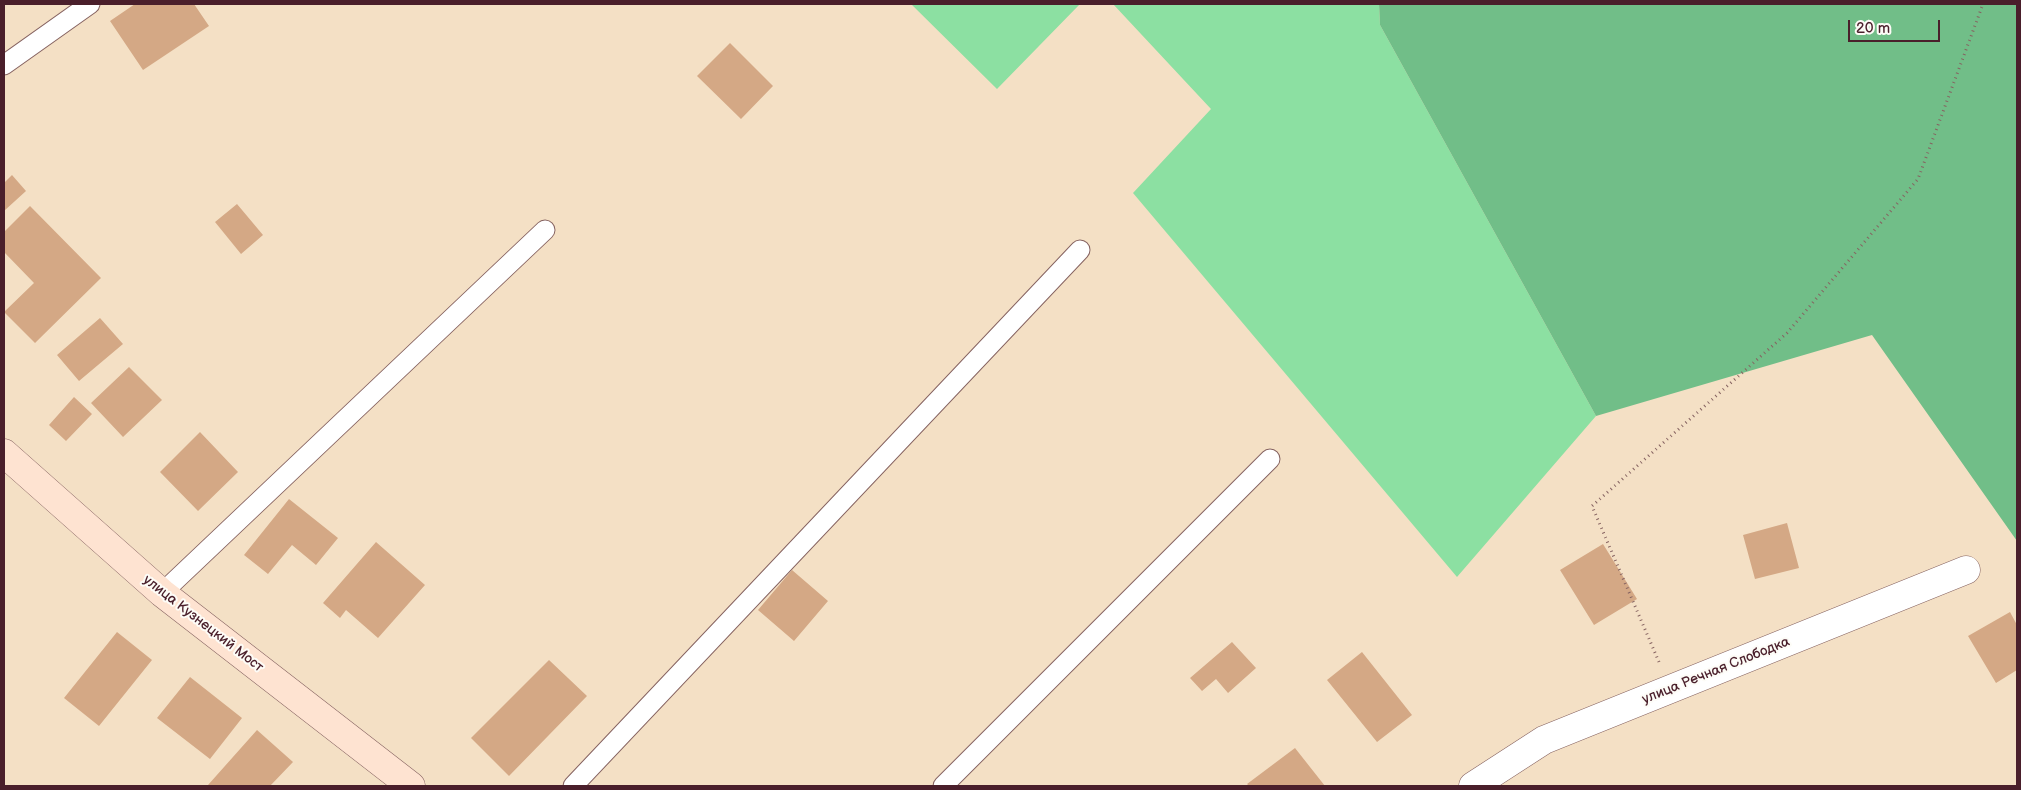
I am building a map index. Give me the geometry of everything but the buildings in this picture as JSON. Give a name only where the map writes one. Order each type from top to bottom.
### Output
[{"type":"street","name":"улица Кузнецкий Мост","points":[[4,453],[162,593],[411,786]]},
{"type":"street","name":"улица Речная Слободка","points":[[1473,786],[1544,740],[1966,570]]},
{"type":"lane","points":[[4,66],[90,4]]},
{"type":"lane","points":[[162,593],[545,230]]},
{"type":"lane","points":[[573,786],[1080,250]]},
{"type":"lane","points":[[943,786],[1270,459]]},
{"type":"path","points":[[1671,689],[1592,506],[1787,333],[1918,179],[1983,4]]},
{"type":"green space","points":[[911,4],[1080,4],[997,89]]},
{"type":"green space","points":[[1113,4],[1379,4],[1380,25],[1596,416],[1457,577],[1133,193],[1211,109]]},
{"type":"green space","points":[[1379,4],[2017,4],[2017,541],[1872,335],[1596,416],[1380,25]]}]
